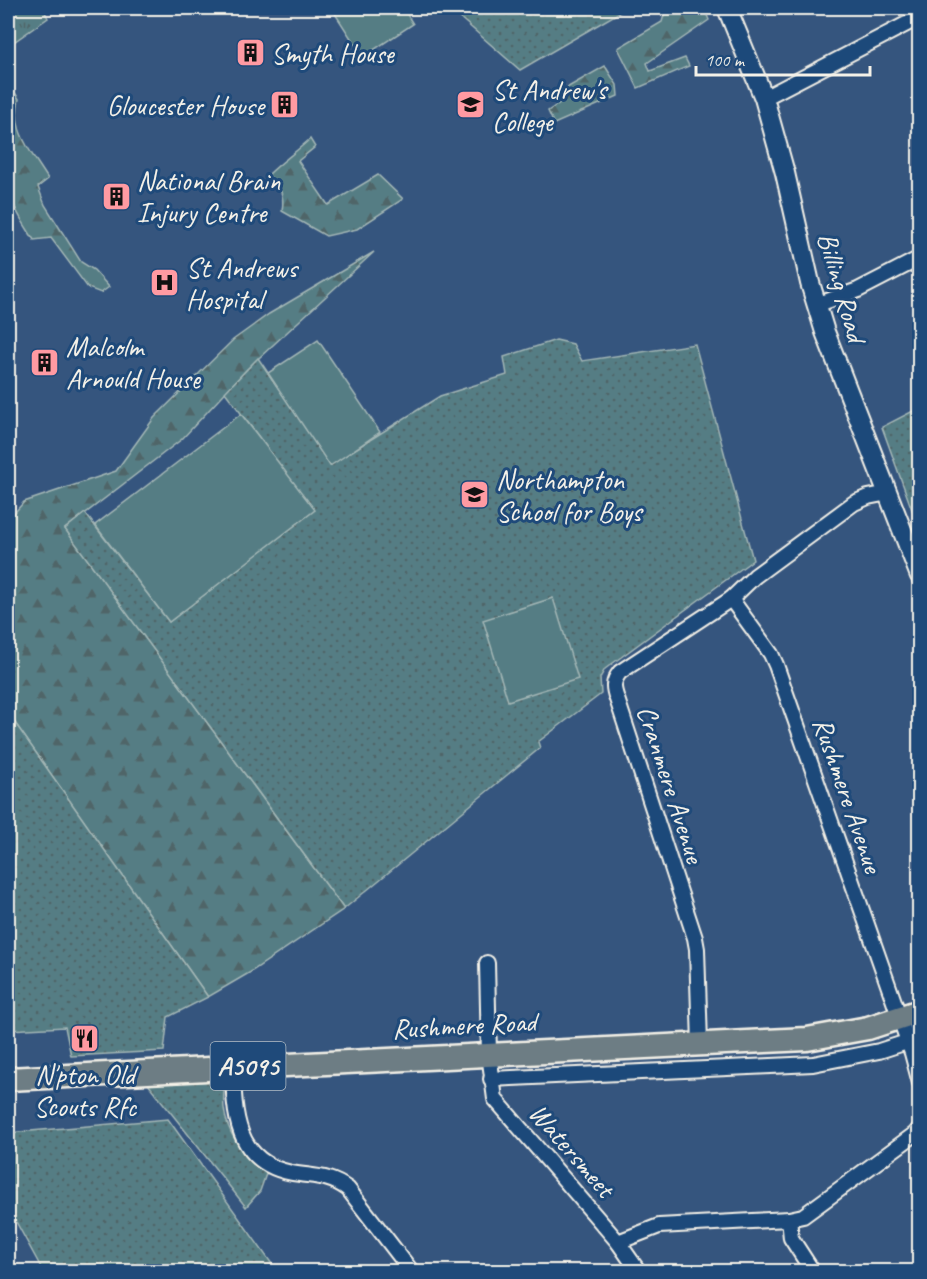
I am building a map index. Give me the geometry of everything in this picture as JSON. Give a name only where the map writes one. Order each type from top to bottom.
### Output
[{"type":"main road","name":"Rushmere Road","points":[[8,1079],[807,1039],[868,1028],[909,1015]]},
{"type":"street","name":"Billing Road","points":[[727,8],[764,98],[785,173],[816,305],[920,576]]},
{"type":"street","points":[[764,98],[920,17]]},
{"type":"street","points":[[816,305],[858,290],[920,258]]},
{"type":"street","name":"Cranmere Avenue","points":[[700,1044],[698,949],[613,687],[615,678],[620,672],[731,598],[755,576],[854,503],[868,497],[888,493]]},
{"type":"street","name":"Rushmere Avenue","points":[[731,598],[771,654],[776,665],[909,1015],[920,1083]]},
{"type":"street","name":"Watersmeet","points":[[487,963],[489,1054],[495,1099],[618,1242],[639,1272]]},
{"type":"street","name":"Rushmere Road","points":[[491,1079],[590,1073],[779,1067],[813,1064],[879,1051],[913,1048]]},
{"type":"street","points":[[233,1067],[237,1121],[256,1155],[275,1168],[335,1179],[348,1189],[412,1272]]},
{"type":"street","points":[[618,1242],[659,1226],[789,1219],[804,1215],[920,1128]]},
{"type":"street","points":[[789,1219],[791,1238],[813,1272]]},
{"type":"green space","points":[[8,8],[43,8],[48,18],[8,46]]},
{"type":"green space","points":[[342,8],[403,8],[413,24],[363,57],[334,12]]},
{"type":"green space","points":[[449,8],[627,8],[520,70]]},
{"type":"green space","points":[[666,8],[704,8],[709,20],[647,63],[650,71],[685,58],[689,66],[638,88],[618,48],[662,22]]},
{"type":"green space","points":[[605,66],[617,85],[618,96],[554,124],[548,111],[561,102],[563,90]]},
{"type":"green space","points":[[14,91],[19,99],[17,111],[20,131],[48,179],[38,187],[45,205],[81,262],[94,270],[109,287],[101,293],[88,288],[51,238],[34,240],[15,207],[8,180],[8,94]]},
{"type":"green space","points":[[310,139],[315,147],[298,161],[328,205],[378,175],[403,199],[357,229],[326,236],[282,211],[281,191],[268,175]]},
{"type":"green space","points":[[374,252],[247,369],[182,439],[65,529],[344,909],[249,973],[208,997],[8,713],[8,520],[24,502],[116,471],[154,418],[233,340],[269,314]]},
{"type":"green space","points":[[318,340],[380,432],[330,466],[268,373]]},
{"type":"green space","name":"Northampton School for Boys","points":[[556,340],[573,344],[582,361],[695,344],[753,560],[605,669],[600,678],[601,694],[538,742],[540,748],[344,909],[65,529],[85,513],[169,622],[314,510],[225,392],[258,358],[330,465],[440,396],[507,375],[504,357]]},
{"type":"green space","points":[[919,408],[919,529],[882,427]]},
{"type":"green space","points":[[241,414],[315,510],[169,622],[95,525]]},
{"type":"green space","points":[[553,598],[578,679],[508,701],[483,620]]},
{"type":"green space","points":[[8,713],[208,997],[168,1017],[164,1051],[71,1056],[65,1027],[8,1030]]},
{"type":"green space","points":[[144,1079],[225,1080],[224,1108],[233,1137],[251,1161],[266,1174],[260,1191],[246,1207]]},
{"type":"green space","points":[[168,1119],[277,1271],[43,1271],[8,1207],[8,1133]]},
{"type":"place","name":"Smyth House","points":[[250,53]]},
{"type":"place","name":"Gloucester House","points":[[285,105]]},
{"type":"place","name":"St Andrew's College","points":[[471,105]]},
{"type":"place","name":"National Brain Injury Centre","points":[[116,196]]},
{"type":"place","name":"St Andrews Hospital","points":[[165,283]]},
{"type":"place","name":"Malcolm Arnould House","points":[[45,362]]},
{"type":"place","name":"Northampton School for Boys","points":[[475,495]]},
{"type":"place","name":"N'pton Old Scouts Rfc","points":[[85,1038]]}]
